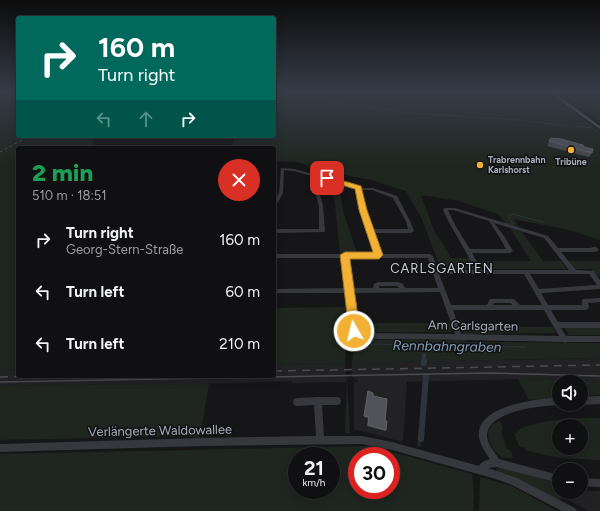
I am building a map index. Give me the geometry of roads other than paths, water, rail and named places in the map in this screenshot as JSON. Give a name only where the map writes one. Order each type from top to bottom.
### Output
[{"type":"main road","points":[[583,116],[600,128]]},
{"type":"main road","points":[[589,116],[600,124]]},
{"type":"street","points":[[276,201],[280,193],[282,169],[290,169],[357,186],[359,189],[363,210],[379,255]]},
{"type":"street","points":[[276,231],[322,231],[321,206],[313,177],[314,175]]},
{"type":"street","points":[[359,189],[373,189],[396,197],[411,230],[371,231]]},
{"type":"street","points":[[480,272],[469,251],[454,228],[445,209],[453,209],[544,236],[574,272]]},
{"type":"street","points":[[469,251],[510,251],[491,220]]},
{"type":"street","points":[[557,250],[596,250],[594,248]]},
{"type":"street","points":[[345,255],[354,331],[357,334],[350,344]]},
{"type":"street","points":[[276,256],[430,256],[460,337]]},
{"type":"street","points":[[436,272],[591,272],[600,284]]},
{"type":"street","points":[[526,272],[565,340]]},
{"type":"street","points":[[536,291],[560,291],[573,288],[600,287]]},
{"type":"street","points":[[276,291],[442,290]]},
{"type":"street","points":[[449,308],[586,307],[585,300],[600,300]]},
{"type":"street","points":[[556,325],[600,325]]},
{"type":"street","name":"Am Carlsgarten","points":[[357,334],[362,336],[436,336],[600,340]]},
{"type":"street","points":[[588,400],[600,400]]},
{"type":"street","points":[[318,401],[320,440]]},
{"type":"street","points":[[297,402],[337,401]]},
{"type":"street","points":[[496,463],[484,440],[483,434],[485,425],[490,419],[524,406],[552,402]]},
{"type":"street","name":"Verlängerte Waldowallee","points":[[0,448],[352,439],[376,442],[514,481],[572,511]]},
{"type":"street","points":[[479,470],[487,464],[496,463],[552,477]]},
{"type":"street","points":[[588,482],[600,483]]},
{"type":"waterway","points":[[455,116],[507,119],[592,128]]},
{"type":"waterway","points":[[513,224],[508,216],[512,214],[543,222]]},
{"type":"waterway","name":"Rennbahngraben","points":[[368,344],[526,347]]},
{"type":"waterway","name":"Rennbahngraben","points":[[424,355],[424,363]]},
{"type":"waterway","name":"Rennbahngraben","points":[[421,439],[426,376]]},
{"type":"tram line","points":[[585,116],[600,127]]},
{"type":"tram line","points":[[276,377],[489,373],[600,376]]},
{"type":"tram line","points":[[0,382],[217,378]]},
{"type":"railway","points":[[0,152],[25,138]]},
{"type":"railway","points":[[276,371],[600,365]]},
{"type":"railway","points":[[0,377],[16,377]]},
{"type":"place","name":"Tribüne","points":[[571,150]]},
{"type":"place","name":"Trabrennbahn Karlshorst","points":[[480,165]]},
{"type":"district","name":"CARLSGARTEN","points":[[442,268]]}]
